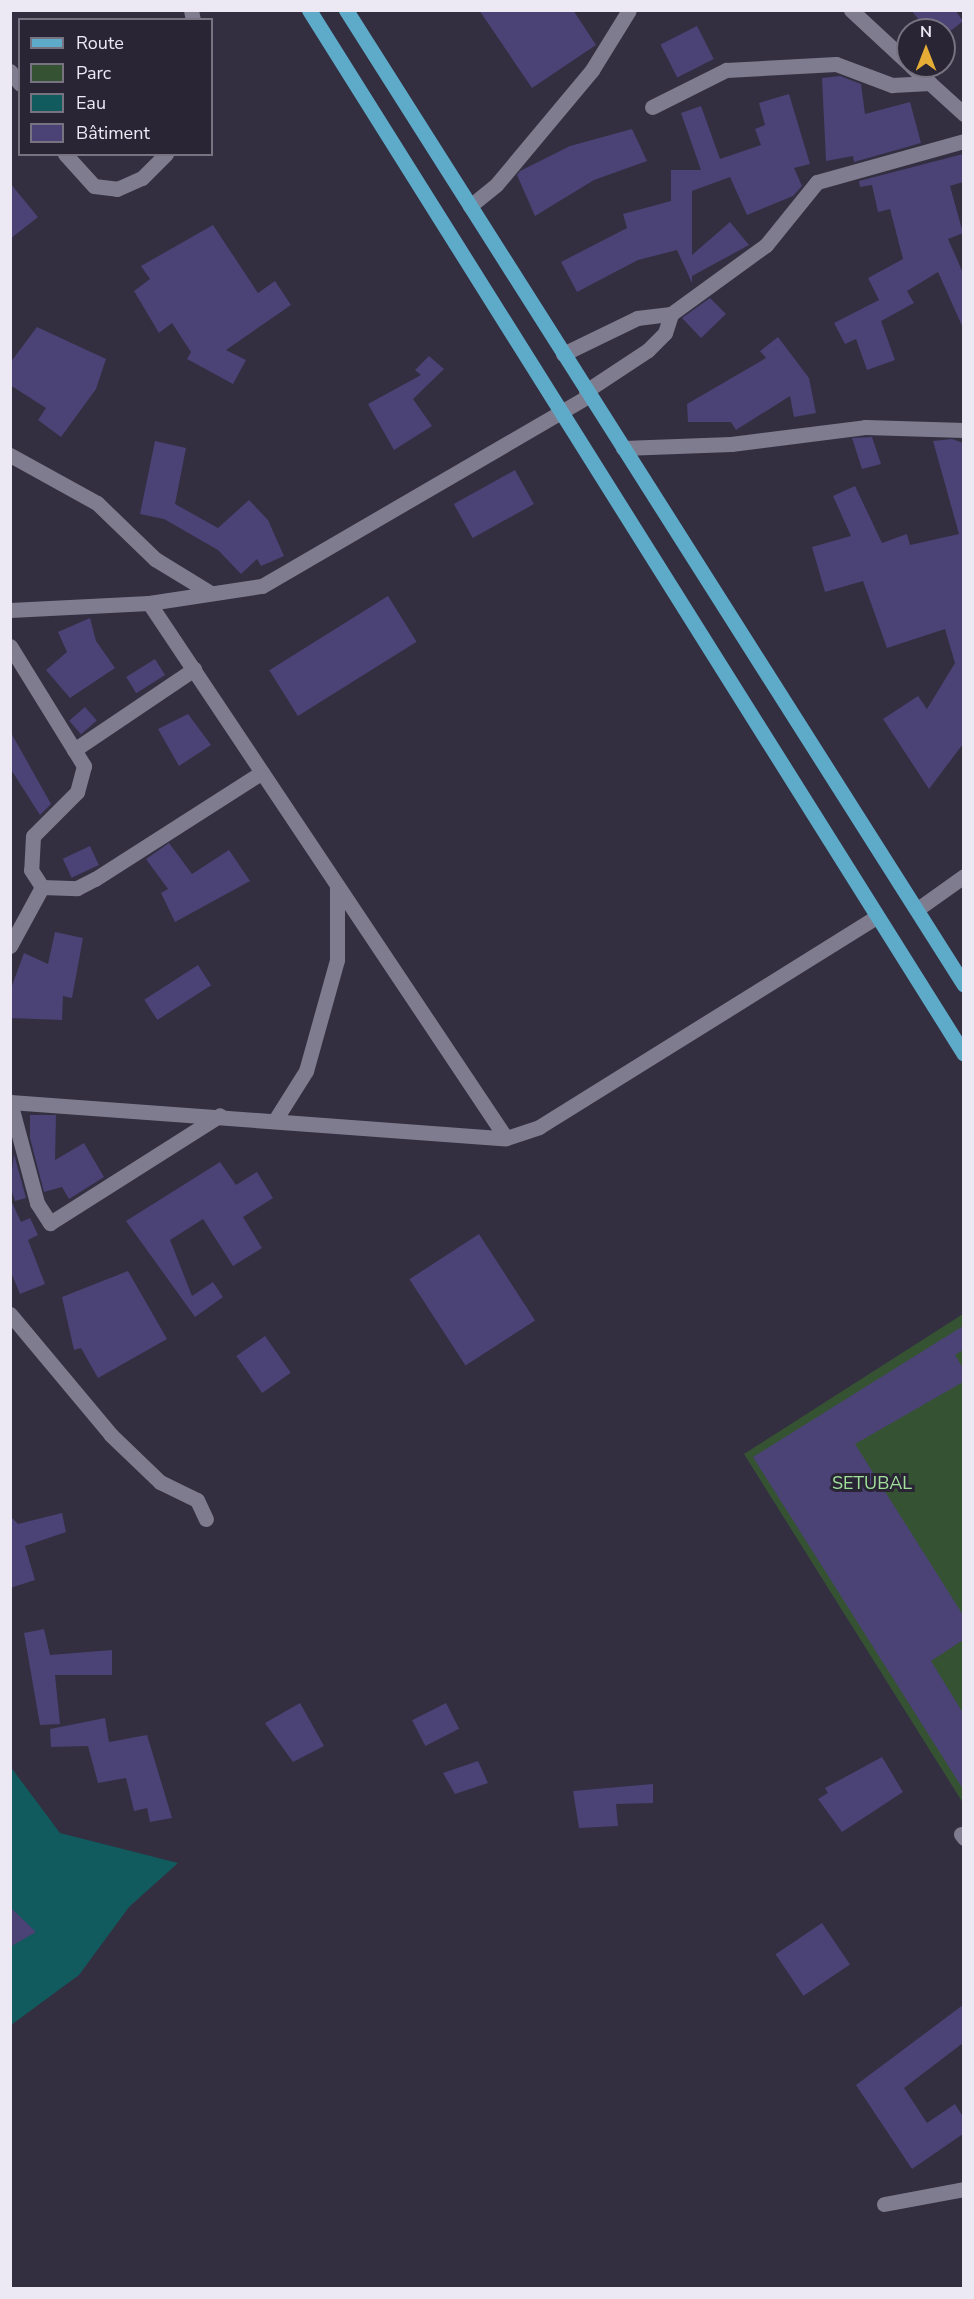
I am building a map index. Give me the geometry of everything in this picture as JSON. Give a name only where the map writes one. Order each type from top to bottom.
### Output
[{"type":"main road","points":[[309,10],[875,918],[963,1054]]},
{"type":"main road","points":[[346,10],[563,354],[919,908],[963,985]]},
{"type":"street","points":[[470,206],[496,185],[592,70],[629,10]]},
{"type":"street","points":[[851,10],[896,53]]},
{"type":"street","points":[[652,107],[726,70],[836,64],[892,85],[930,83]]},
{"type":"street","points":[[924,78],[963,114]]},
{"type":"street","points":[[563,354],[637,318],[671,314],[766,245],[817,182],[963,141]]},
{"type":"street","points":[[66,156],[94,186],[117,189],[142,178],[164,156]]},
{"type":"street","points":[[10,610],[149,603],[209,592],[262,586],[287,574],[524,429],[561,413],[648,350],[665,333],[671,314]]},
{"type":"street","points":[[623,448],[731,444],[865,427],[963,430]]},
{"type":"street","points":[[10,455],[96,503],[156,559],[209,592]]},
{"type":"street","points":[[149,603],[506,1138]]},
{"type":"street","points":[[10,646],[74,750],[84,779],[33,836],[31,870],[42,887]]},
{"type":"street","points":[[74,750],[194,669]]},
{"type":"street","points":[[42,887],[77,888],[95,879],[262,772]]},
{"type":"street","points":[[919,908],[963,876]]},
{"type":"street","points":[[277,1117],[306,1071],[337,960],[336,883]]},
{"type":"street","points":[[10,946],[42,887]]},
{"type":"street","points":[[220,1115],[50,1223],[39,1210],[10,1102],[277,1117],[506,1138],[539,1127],[875,918]]},
{"type":"street","points":[[10,1314],[111,1435],[160,1482],[197,1500],[206,1519]]},
{"type":"street","points":[[884,2204],[963,2189]]},
{"type":"green space","name":"SETUBAL","points":[[963,1314],[963,1803],[744,1454]]},
{"type":"water","points":[[10,1766],[60,1833],[178,1863],[129,1907],[79,1975],[11,2025]]},
{"type":"building","points":[[479,10],[573,10],[596,45],[532,88]]},
{"type":"building","points":[[911,10],[955,10],[963,21],[956,27],[956,18],[917,18]]},
{"type":"building","points":[[697,26],[714,59],[677,78],[660,45]]},
{"type":"building","points":[[840,76],[861,84],[865,114],[910,102],[921,143],[854,162],[853,156],[826,161],[822,78]]},
{"type":"building","points":[[789,94],[810,164],[794,168],[802,186],[793,196],[747,215],[730,177],[692,191],[692,255],[730,222],[749,245],[692,276],[692,283],[677,250],[638,260],[577,292],[561,262],[627,228],[623,214],[671,201],[671,170],[701,170],[681,113],[701,106],[720,159],[761,145],[755,129],[765,125],[759,103]]},
{"type":"building","points":[[632,129],[647,161],[594,180],[535,216],[517,175],[520,171],[570,146]]},
{"type":"building","points":[[963,154],[963,182],[950,186],[963,233],[948,239],[963,273],[963,328],[938,272],[907,291],[914,303],[881,321],[895,360],[867,370],[856,339],[845,344],[834,323],[879,300],[868,278],[903,259],[890,209],[878,212],[872,185],[860,187],[859,181]]},
{"type":"building","points":[[10,183],[38,217],[10,239]]},
{"type":"building","points":[[213,225],[258,293],[275,281],[291,305],[226,350],[246,360],[233,384],[187,359],[191,352],[172,323],[159,333],[134,291],[150,279],[141,266]]},
{"type":"building","points":[[710,298],[726,314],[701,338],[682,318]]},
{"type":"building","points":[[37,327],[106,359],[96,389],[61,437],[38,420],[46,408],[10,385],[10,363]]},
{"type":"building","points":[[778,337],[809,378],[816,413],[794,417],[790,396],[736,430],[731,422],[688,422],[687,404],[766,358],[760,351]]},
{"type":"building","points":[[429,356],[444,369],[413,399],[432,426],[394,450],[368,404],[421,375],[415,370]]},
{"type":"building","points":[[872,437],[881,464],[862,469],[852,438]]},
{"type":"building","points":[[952,439],[963,443],[963,744],[929,789],[883,719],[918,696],[927,709],[955,663],[945,629],[887,648],[863,581],[825,592],[812,547],[851,536],[833,496],[855,486],[882,543],[907,534],[910,545],[959,534],[933,441]]},
{"type":"building","points":[[155,441],[186,448],[175,504],[218,528],[249,500],[268,520],[284,556],[261,566],[257,559],[241,574],[218,550],[164,519],[140,514]]},
{"type":"building","points":[[515,470],[534,504],[473,538],[454,504]]},
{"type":"building","points":[[388,596],[417,642],[298,716],[269,670]]},
{"type":"building","points":[[90,618],[96,641],[115,668],[70,698],[46,670],[67,652],[58,632]]},
{"type":"building","points":[[155,659],[165,675],[136,693],[126,677]]},
{"type":"building","points":[[85,707],[97,721],[81,734],[69,721]]},
{"type":"building","points":[[188,714],[211,745],[179,766],[158,729]]},
{"type":"building","points":[[10,731],[51,804],[40,815],[10,768]]},
{"type":"building","points":[[169,843],[192,874],[229,850],[250,881],[175,922],[161,893],[168,889],[146,859]]},
{"type":"building","points":[[90,846],[99,865],[72,878],[63,859]]},
{"type":"building","points":[[55,932],[83,938],[72,998],[63,996],[62,1020],[10,1018],[10,991],[24,953],[48,964]]},
{"type":"building","points":[[198,965],[211,985],[157,1020],[144,1000]]},
{"type":"building","points":[[30,1115],[56,1115],[55,1160],[84,1143],[104,1177],[69,1199],[62,1187],[44,1192],[30,1138]]},
{"type":"building","points":[[14,1154],[26,1198],[15,1201],[10,1186]]},
{"type":"building","points":[[220,1162],[236,1185],[257,1172],[273,1198],[243,1217],[262,1248],[233,1266],[203,1219],[170,1240],[192,1296],[213,1282],[223,1297],[195,1317],[126,1221]]},
{"type":"building","points":[[10,1198],[21,1222],[30,1218],[38,1235],[28,1240],[45,1284],[20,1294],[10,1270]]},
{"type":"building","points":[[479,1234],[535,1320],[465,1366],[409,1279]]},
{"type":"building","points":[[128,1271],[167,1339],[98,1378],[81,1348],[74,1350],[62,1297]]},
{"type":"building","name":"SETUBAL","points":[[963,1326],[963,1350],[955,1355],[963,1368],[963,1382],[855,1444],[963,1615],[963,1640],[931,1661],[963,1713],[963,1789],[753,1457]]},
{"type":"building","points":[[265,1336],[291,1373],[262,1393],[236,1356]]},
{"type":"building","points":[[62,1513],[66,1532],[25,1546],[35,1580],[10,1588],[10,1516],[18,1524]]},
{"type":"building","points":[[44,1629],[50,1655],[112,1650],[112,1675],[55,1675],[60,1724],[40,1725],[24,1633]]},
{"type":"building","points":[[300,1703],[324,1746],[293,1762],[265,1723]]},
{"type":"building","points":[[446,1703],[459,1729],[425,1746],[412,1720]]},
{"type":"building","points":[[105,1718],[109,1742],[147,1735],[172,1818],[150,1822],[147,1808],[134,1811],[126,1778],[98,1783],[88,1746],[51,1747],[50,1729]]},
{"type":"building","points":[[882,1757],[903,1792],[842,1832],[818,1799],[828,1793],[825,1788]]},
{"type":"building","points":[[478,1761],[488,1783],[455,1794],[443,1773]]},
{"type":"building","points":[[653,1784],[653,1803],[616,1804],[618,1826],[579,1828],[573,1791]]},
{"type":"building","points":[[10,1907],[36,1932],[10,1947]]},
{"type":"building","points":[[822,1923],[850,1964],[804,1996],[776,1954]]},
{"type":"building","points":[[963,2005],[963,2043],[904,2088],[927,2123],[955,2104],[963,2117],[963,2134],[912,2169],[856,2085]]}]
